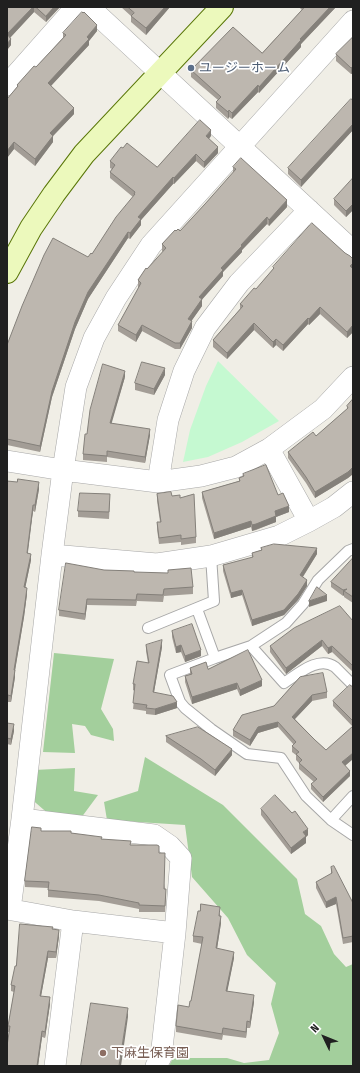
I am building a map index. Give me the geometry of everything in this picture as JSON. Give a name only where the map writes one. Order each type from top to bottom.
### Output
[{"type":"street","points":[[7,84],[76,7]]},
{"type":"street","points":[[89,7],[309,210],[351,246]]},
{"type":"street","points":[[7,272],[31,228],[84,154],[222,7]]},
{"type":"street","points":[[175,933],[73,921],[9,909],[22,820],[52,555],[76,387],[94,338],[116,298],[151,245],[353,21]]},
{"type":"street","points":[[158,482],[168,420],[184,371],[205,328],[239,283],[309,210]]},
{"type":"street","points":[[7,461],[63,470],[158,482],[201,476],[236,467],[269,449],[323,409],[353,377]]},
{"type":"street","points":[[269,449],[309,521]]},
{"type":"street","points":[[52,555],[157,564],[211,556],[279,536],[334,507],[353,492]]},
{"type":"street","points":[[22,820],[154,835],[170,846],[181,858],[175,933],[161,1057],[156,1066]]},
{"type":"street","points":[[55,1066],[73,921]]},
{"type":"lane","points":[[353,548],[318,580],[303,604],[286,623],[251,646],[170,675],[180,702],[210,729],[247,754],[281,758],[306,796],[331,820],[353,835]]},
{"type":"lane","points":[[148,628],[214,601],[211,556]]},
{"type":"lane","points":[[197,609],[215,658]]},
{"type":"lane","points":[[251,646],[284,683],[310,666],[324,663],[334,667],[353,685]]},
{"type":"lane","points":[[331,820],[353,796]]},
{"type":"green space","points":[[218,361],[279,421],[242,442],[208,457],[183,462],[190,430],[206,386]]},
{"type":"green space","points":[[54,653],[114,659],[101,709],[113,729],[114,741],[91,735],[85,726],[72,724],[75,753],[43,752]]},
{"type":"green space","points":[[145,757],[223,805],[297,879],[305,914],[321,926],[334,954],[346,967],[353,964],[353,1066],[169,1066],[173,1058],[227,1058],[244,1063],[269,1060],[279,1033],[271,1004],[276,983],[247,955],[228,918],[192,877],[185,825],[107,820],[104,802],[138,791]]},
{"type":"green space","points":[[75,768],[74,791],[98,795],[81,818],[51,816],[29,797],[34,770]]},
{"type":"building","points":[[7,7],[33,7],[7,34]]},
{"type":"building","points":[[36,7],[54,7],[46,16]]},
{"type":"building","points":[[128,7],[165,7],[146,28],[131,16],[134,13]]},
{"type":"building","points":[[305,7],[330,7],[259,87],[258,85],[232,113],[229,110],[228,112],[216,102],[221,97],[191,70],[233,27],[262,53]]},
{"type":"building","points":[[82,12],[84,12],[97,25],[87,37],[89,39],[48,83],[74,108],[50,133],[53,136],[35,159],[14,142],[7,151],[7,99],[34,66],[36,67],[66,35],[63,33]]},
{"type":"building","points":[[7,34],[11,39],[7,44]]},
{"type":"building","points":[[353,37],[353,66],[351,68],[336,54]]},
{"type":"building","points":[[351,99],[353,100],[353,124],[301,180],[288,168]]},
{"type":"building","points":[[200,120],[211,130],[206,136],[218,147],[204,162],[196,154],[174,178],[173,177],[138,217],[141,219],[130,233],[128,232],[88,292],[75,322],[52,391],[40,446],[7,439],[7,345],[22,306],[53,238],[88,257],[91,253],[92,254],[116,217],[135,194],[135,192],[110,172],[115,165],[110,161],[121,147],[123,148],[127,143],[157,167]]},
{"type":"building","points":[[241,158],[287,200],[269,220],[267,217],[241,245],[242,246],[221,268],[223,270],[199,297],[202,299],[188,319],[192,321],[180,343],[175,343],[142,325],[136,335],[118,325],[141,283],[138,280],[146,268],[147,269],[166,248],[162,244],[175,230],[176,231],[178,229],[180,231],[205,204],[236,169],[233,167]]},
{"type":"building","points":[[353,178],[353,204],[346,211],[334,199]]},
{"type":"building","points":[[312,223],[353,259],[353,263],[350,266],[353,269],[353,325],[347,332],[320,307],[283,345],[276,339],[273,342],[254,323],[227,353],[213,340],[243,306],[240,304],[254,288],[256,289],[274,268],[273,267]]},
{"type":"building","points":[[142,362],[165,368],[154,389],[135,383]]},
{"type":"building","points":[[103,364],[125,371],[110,423],[150,429],[145,457],[107,451],[107,456],[83,454],[90,410]]},
{"type":"building","points":[[353,399],[353,467],[348,472],[315,492],[288,452],[313,432],[316,436],[348,408],[347,406]]},
{"type":"building","points":[[266,465],[278,495],[283,493],[289,506],[275,511],[276,516],[256,524],[252,525],[251,521],[214,533],[202,492],[240,481],[239,478],[244,476],[243,474]]},
{"type":"building","points":[[18,479],[39,482],[35,505],[33,505],[27,553],[31,554],[24,587],[27,588],[24,610],[11,696],[8,695],[7,703],[7,481],[17,482]]},
{"type":"building","points":[[171,492],[172,496],[180,495],[180,498],[194,494],[196,537],[181,539],[181,535],[159,538],[157,522],[161,522],[157,494]]},
{"type":"building","points":[[80,493],[110,494],[109,512],[78,511]]},
{"type":"building","points":[[274,544],[317,548],[300,575],[307,580],[298,594],[284,610],[252,620],[242,590],[231,593],[223,565],[253,557],[252,553],[262,550],[261,548]]},
{"type":"building","points":[[353,558],[353,597],[344,591],[347,589],[343,590],[331,582]]},
{"type":"building","points":[[66,563],[104,570],[134,572],[168,573],[168,570],[191,568],[193,587],[164,589],[163,595],[137,594],[136,600],[87,599],[85,614],[59,610]]},
{"type":"building","points":[[317,587],[327,595],[309,601]]},
{"type":"building","points":[[340,606],[353,621],[353,666],[332,646],[328,648],[322,640],[286,668],[270,646],[294,628]]},
{"type":"building","points":[[192,624],[201,650],[185,656],[181,645],[176,647],[172,631]]},
{"type":"building","points":[[162,640],[153,692],[173,696],[177,702],[155,709],[146,708],[147,705],[133,703],[135,684],[133,684],[137,661],[149,663],[146,645]]},
{"type":"building","points":[[248,650],[262,680],[240,690],[237,683],[192,697],[185,676],[192,674],[190,668],[206,662],[208,669]]},
{"type":"building","points":[[323,673],[327,692],[312,695],[292,717],[326,750],[353,726],[353,753],[342,762],[350,771],[323,797],[311,784],[317,779],[299,763],[302,760],[296,754],[299,752],[292,746],[296,742],[278,722],[258,727],[250,740],[233,730],[242,715],[274,706],[300,677]]},
{"type":"building","points":[[350,685],[353,687],[353,721],[333,701]]},
{"type":"building","points":[[7,723],[14,724],[11,739],[7,738]]},
{"type":"building","points":[[198,727],[232,749],[215,770],[166,736]]},
{"type":"building","points":[[275,795],[292,813],[295,811],[308,829],[303,832],[306,836],[291,848],[261,809]]},
{"type":"building","points":[[32,827],[41,828],[41,831],[71,831],[71,833],[102,837],[101,839],[131,841],[130,845],[159,846],[159,853],[165,853],[165,906],[139,905],[139,903],[99,895],[48,890],[49,882],[25,881]]},
{"type":"building","points":[[334,866],[353,903],[353,936],[343,938],[336,897],[326,902],[316,882],[332,873],[331,867]]},
{"type":"building","points":[[201,904],[220,907],[219,916],[221,916],[216,948],[234,952],[226,991],[254,995],[250,1022],[247,1021],[246,1032],[223,1028],[222,1034],[176,1026],[178,1005],[189,1007],[191,1001],[203,937],[193,936],[198,911],[200,911]]},
{"type":"building","points":[[20,924],[53,927],[52,929],[59,930],[56,952],[48,951],[40,996],[50,997],[45,1032],[42,1031],[37,1066],[7,1066],[7,1046],[10,1026],[8,1026],[15,986],[11,985],[16,966]]},
{"type":"building","points":[[91,1003],[128,1008],[119,1066],[81,1066]]},
{"type":"place","name":"ユージーホーム","points":[[191,68]]},
{"type":"place","name":"下麻生保育園","points":[[103,1053]]}]
